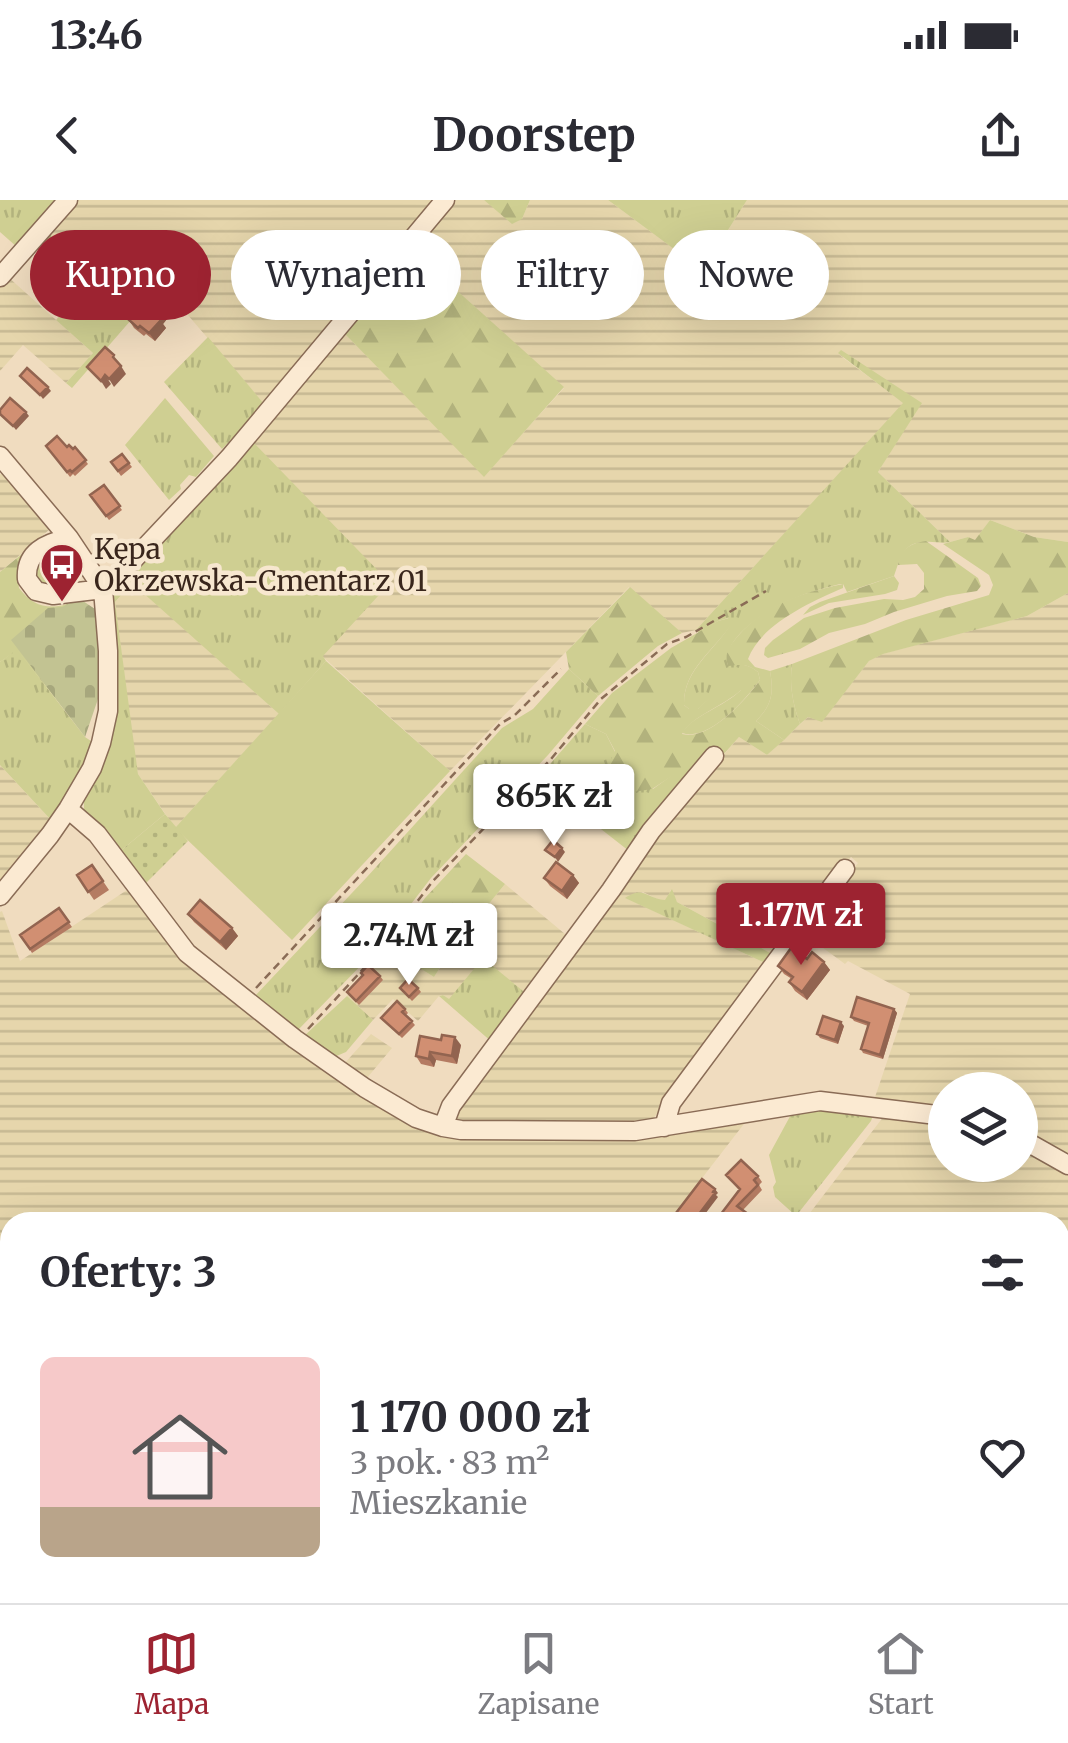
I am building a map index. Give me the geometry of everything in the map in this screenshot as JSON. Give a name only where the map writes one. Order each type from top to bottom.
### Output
[{"type":"street","points":[[0,277],[68,200]]},
{"type":"street","points":[[69,538],[51,542],[29,560],[26,570],[30,586],[36,591],[53,595],[102,588],[120,574],[229,458],[446,200]]},
{"type":"street","points":[[0,456],[69,538],[102,588],[108,651],[108,711],[92,768],[50,835],[0,896]]},
{"type":"street","points":[[443,1128],[451,1106],[650,831],[714,756]]},
{"type":"street","points":[[68,809],[97,834],[187,953],[295,1039],[392,1106],[443,1128],[635,1131],[820,1101],[928,1114]]},
{"type":"street","points":[[664,1127],[672,1103],[846,869]]},
{"type":"street","points":[[1038,1148],[1068,1165]]},
{"type":"path","points":[[295,1039],[317,1022],[376,956],[434,881],[551,759],[600,700],[668,644],[766,590]]},
{"type":"path","points":[[245,1000],[500,724],[561,669]]},
{"type":"shaded area","points":[[73,200],[439,200],[414,230],[231,230],[231,320],[337,320],[265,405],[192,320],[211,320],[211,230],[47,230]]},
{"type":"shaded area","points":[[456,200],[484,200],[522,219],[530,200],[608,200],[664,241],[664,320],[829,320],[829,230],[728,230],[747,200],[1068,200],[1068,542],[1034,537],[990,520],[975,541],[968,537],[950,542],[878,472],[921,403],[838,354],[904,403],[696,630],[682,633],[629,587],[450,771],[322,656],[253,442],[345,334],[484,476],[564,388],[489,320],[644,320],[644,230],[481,230],[481,313],[461,295],[461,230],[431,230]]},
{"type":"shaded area","points":[[7,276],[30,297],[30,320],[56,320],[93,353],[66,383],[23,345],[0,371],[0,284]]},
{"type":"shaded area","points":[[4,471],[45,515],[41,521],[50,529],[0,572],[0,475]]},
{"type":"shaded area","points":[[133,582],[279,714],[175,828],[138,774],[133,745],[115,602]]},
{"type":"shaded area","points":[[1068,593],[1068,1157],[1038,1140],[1038,1072],[928,1072],[928,1107],[874,1100],[910,994],[848,961],[845,964],[804,934],[858,863],[851,857],[772,954],[677,902],[671,890],[666,900],[661,901],[643,892],[626,898],[765,963],[650,1123],[457,1123],[455,1108],[647,844],[739,737],[767,755],[808,717],[822,721],[869,661],[882,654],[1027,616]]},
{"type":"shaded area","points":[[0,765],[51,820],[0,882]]},
{"type":"shaded area","points":[[505,884],[571,939],[529,996],[449,1000],[443,995],[418,1021],[393,999],[373,1020],[347,996],[387,950],[434,977]]},
{"type":"shaded area","points":[[130,888],[181,956],[430,1130],[747,1120],[676,1212],[0,1212],[2,911],[20,961]]},
{"type":"shaded area","points":[[371,1034],[392,1048],[367,1078],[361,1079],[343,1065]]},
{"type":"shaded area","points":[[887,1112],[928,1119],[928,1182],[1038,1182],[1038,1156],[1068,1172],[1068,1212],[811,1212]]},
{"type":"green space","points":[[0,200],[62,200],[17,247],[0,232]]},
{"type":"green space","points":[[484,200],[530,200],[522,219],[512,224]]},
{"type":"green space","points":[[608,200],[747,200],[728,230],[664,230],[664,242]]},
{"type":"green space","points":[[461,294],[481,312],[481,320],[490,320],[564,387],[484,477],[345,334],[356,320],[461,320]]},
{"type":"green space","points":[[56,320],[131,320],[72,388],[66,383],[93,353]]},
{"type":"green space","points":[[208,337],[265,405],[222,449],[164,382]]},
{"type":"green space","points":[[841,350],[922,403],[878,472],[950,542],[911,545],[903,553],[894,576],[847,592],[843,584],[817,590],[785,602],[750,624],[732,644],[728,665],[751,667],[760,680],[715,725],[692,734],[682,733],[693,721],[741,690],[710,698],[698,709],[684,705],[695,670],[732,622],[728,618],[699,633],[696,630],[903,403],[838,353]]},
{"type":"green space","points":[[165,398],[214,456],[196,477],[189,475],[169,500],[125,445]]},
{"type":"green space","points":[[253,442],[390,583],[323,656],[326,661],[279,714],[132,583],[115,602],[138,774],[165,814],[118,853],[84,812],[84,799],[98,775],[117,687],[110,601],[113,588]]},
{"type":"green space","points":[[990,520],[1034,537],[1068,542],[1068,593],[1027,616],[883,654],[869,661],[822,722],[808,717],[800,724],[792,694],[792,664],[906,620],[989,595],[993,585],[989,575],[943,544],[968,537],[975,540]]},
{"type":"green space","points":[[926,541],[978,578],[981,586],[977,591],[947,596],[829,633],[800,649],[768,658],[764,655],[773,640],[804,618],[835,608],[915,597],[924,589],[924,573],[917,564],[898,565],[907,548]]},
{"type":"green space","points":[[61,547],[70,551],[79,564],[78,571],[68,583],[46,587],[36,574],[40,558]]},
{"type":"green space","points":[[23,553],[17,570],[19,588],[32,601],[47,606],[80,599],[101,665],[66,667],[64,709],[17,650],[0,662],[0,572]]},
{"type":"green space","points":[[894,576],[899,583],[897,590],[829,603],[803,615],[820,602]]},
{"type":"green space","points":[[843,584],[843,588],[775,625],[748,659],[755,667],[770,671],[769,704],[756,721],[784,740],[767,755],[739,737],[723,755],[715,750],[688,774],[675,774],[652,789],[633,792],[605,771],[615,751],[606,734],[585,724],[612,693],[671,648],[729,618],[733,622],[694,670],[685,692],[684,705],[698,709],[725,679],[741,680],[741,690],[693,721],[682,734],[692,735],[715,726],[760,680],[751,667],[728,666],[727,654],[737,637],[772,608]]},
{"type":"green space","points":[[630,587],[682,633],[658,646],[598,696],[569,669],[566,652]]},
{"type":"green space","points":[[80,599],[98,611],[101,665],[99,696],[85,737],[11,640],[48,608]]},
{"type":"green space","points":[[17,649],[85,737],[94,743],[73,789],[51,820],[0,765],[0,662]]},
{"type":"green space","points":[[326,661],[450,771],[292,940],[175,828]]},
{"type":"green space","points":[[792,664],[792,694],[800,724],[784,740],[756,721],[771,698],[770,671]]},
{"type":"green space","points":[[569,669],[598,696],[548,755],[431,878],[375,951],[297,1031],[252,999],[502,728],[533,709]]},
{"type":"green space","points":[[585,724],[606,734],[615,752],[653,789],[675,773],[688,774],[629,851],[537,779]]},
{"type":"green space","points":[[165,814],[188,841],[143,886],[118,853]]},
{"type":"green space","points":[[466,854],[505,884],[434,977],[387,950],[425,898]]},
{"type":"green space","points":[[672,889],[677,902],[772,954],[765,963],[625,898],[641,893],[665,900]]},
{"type":"green space","points":[[483,958],[529,996],[493,1043],[439,996],[449,999]]},
{"type":"green space","points":[[347,996],[373,1020],[346,1052],[334,1057],[303,1037]]},
{"type":"green space","points":[[794,1109],[874,1112],[799,1212],[792,1212],[775,1197],[776,1182],[769,1155]]},
{"type":"building","points":[[129,320],[161,320],[149,333]]},
{"type":"building","points":[[105,347],[121,366],[109,379],[105,375],[101,381],[87,367]]},
{"type":"building","points":[[27,368],[48,387],[40,395],[20,376]]},
{"type":"building","points":[[10,398],[26,412],[13,426],[0,414]]},
{"type":"building","points":[[57,436],[67,447],[75,447],[86,460],[72,472],[67,472],[46,446]]},
{"type":"building","points":[[122,454],[129,463],[118,471],[111,462]]},
{"type":"building","points":[[104,485],[120,506],[106,516],[90,495]]},
{"type":"building","points":[[553,840],[562,848],[555,857],[545,850]]},
{"type":"building","points":[[556,862],[573,875],[562,891],[544,878]]},
{"type":"building","points":[[92,865],[103,881],[88,892],[77,875]]},
{"type":"building","points":[[200,900],[232,928],[220,942],[188,914]]},
{"type":"building","points":[[59,908],[69,922],[30,949],[20,935]]},
{"type":"building","points":[[791,948],[807,959],[812,952],[824,962],[802,992],[789,982],[793,977],[778,966]]},
{"type":"building","points":[[368,965],[380,976],[356,1001],[347,992]]},
{"type":"building","points":[[408,979],[418,988],[409,997],[400,988]]},
{"type":"building","points":[[857,997],[894,1009],[880,1055],[861,1049],[869,1023],[851,1017]]},
{"type":"building","points":[[397,1001],[412,1021],[399,1034],[381,1018]]},
{"type":"building","points":[[823,1016],[841,1022],[835,1040],[817,1034]]},
{"type":"building","points":[[442,1035],[455,1037],[452,1056],[430,1052],[429,1059],[416,1056],[420,1036],[441,1040]]},
{"type":"building","points":[[741,1160],[758,1176],[754,1180],[758,1185],[737,1206],[745,1212],[723,1212],[740,1189],[726,1175]]},
{"type":"building","points":[[702,1179],[715,1189],[701,1212],[677,1212]]},
{"type":"place","name":"Kępa Okrzewska-Cmentarz 01","points":[[62,603]]}]
